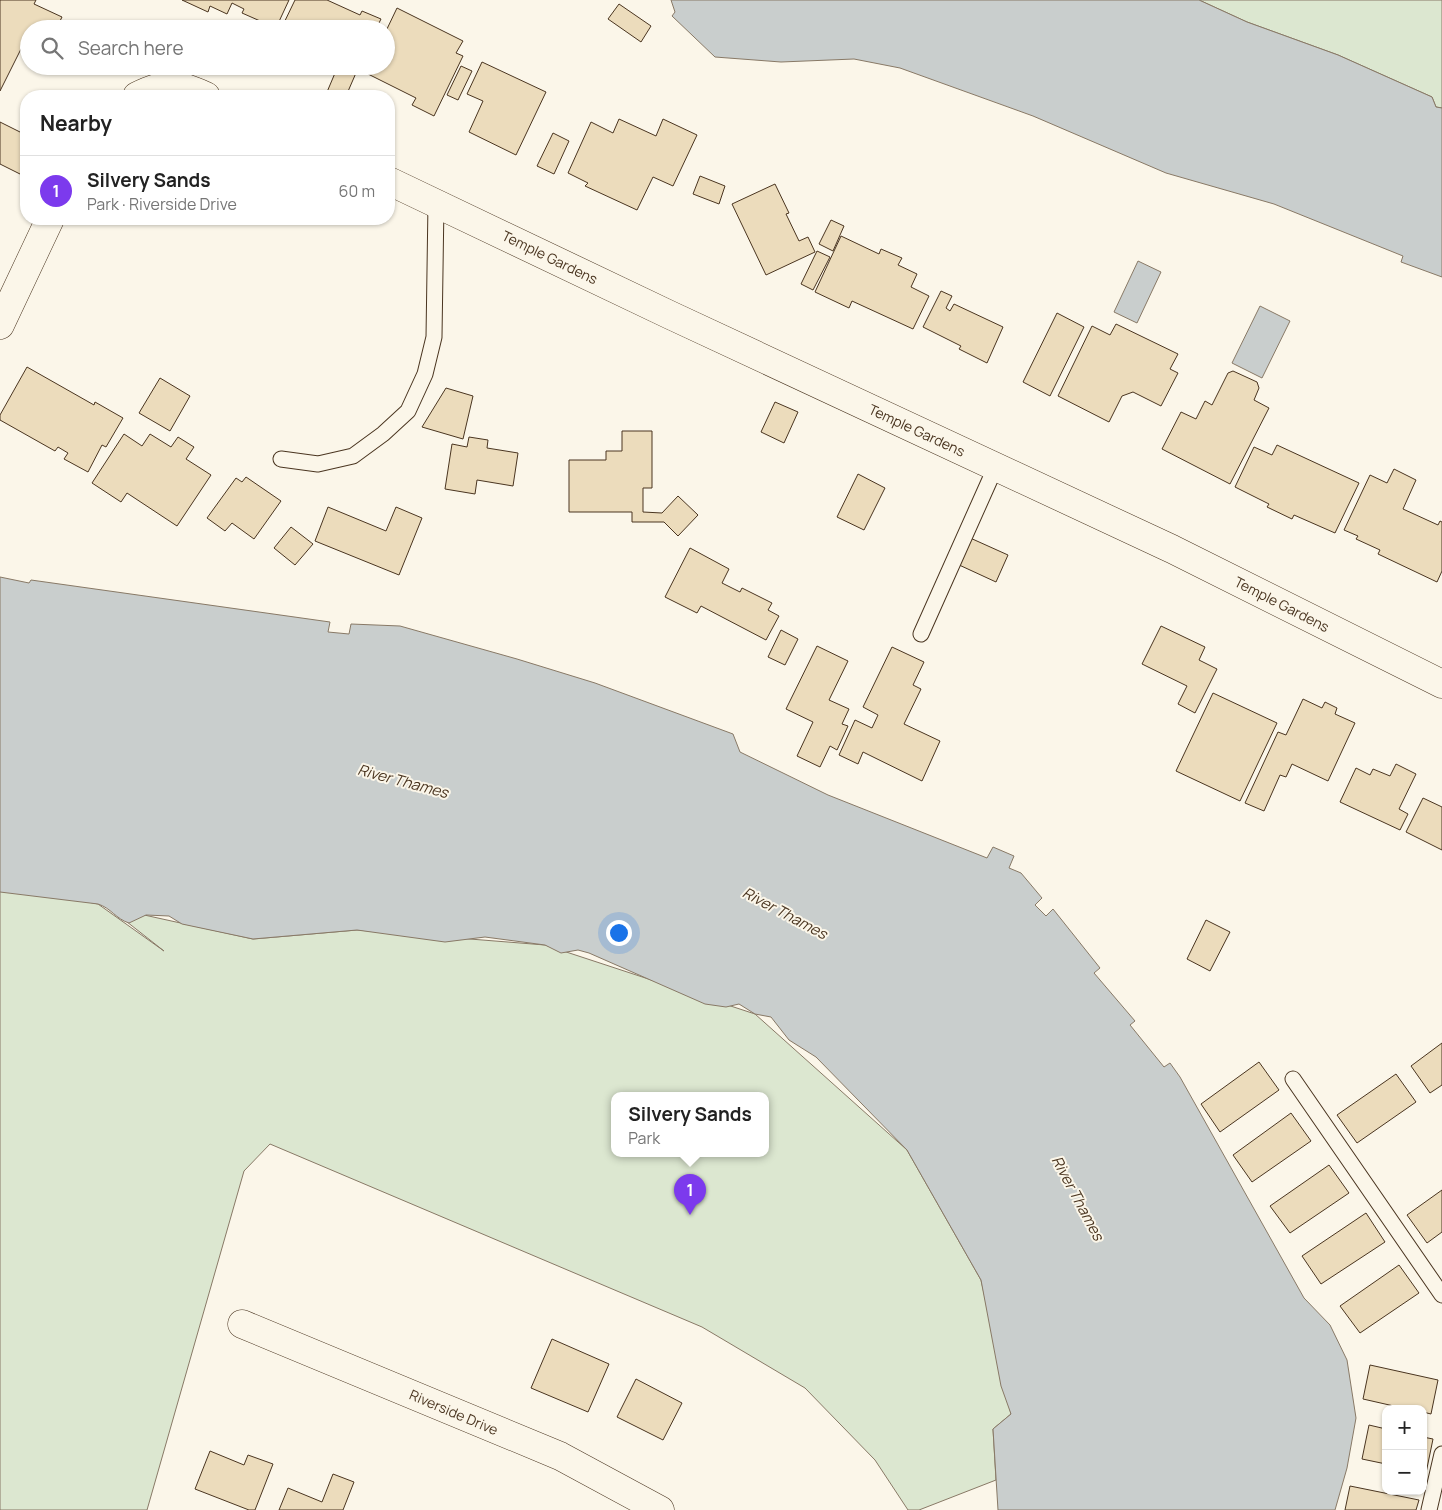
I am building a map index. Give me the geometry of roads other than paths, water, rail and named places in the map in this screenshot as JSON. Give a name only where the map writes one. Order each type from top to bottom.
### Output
[{"type":"street","points":[[149,90],[157,86],[180,85],[192,90]]},
{"type":"street","name":"Temple Gardens","points":[[395,183],[1172,549],[1442,684]]},
{"type":"street","points":[[0,325],[47,225]]},
{"type":"street","name":"Riverside Drive","points":[[242,1324],[560,1456],[660,1510]]},
{"type":"lane","points":[[281,459],[318,464],[353,456],[383,434],[408,410],[425,374],[434,337],[436,203]]},
{"type":"lane","points":[[921,634],[996,466]]},
{"type":"lane","points":[[1293,1079],[1442,1295]]},
{"type":"lane","points":[[1429,1510],[1442,1454]]},
{"type":"water","points":[[671,0],[1199,0],[1247,22],[1338,55],[1432,97],[1436,107],[1442,108],[1442,277],[1401,262],[1403,256],[1274,204],[1166,173],[1033,116],[900,68],[854,59],[781,62],[715,57],[672,16],[675,12]]},
{"type":"water","points":[[1138,261],[1161,272],[1137,323],[1114,312]]},
{"type":"water","points":[[1260,306],[1290,321],[1262,378],[1232,363]]},
{"type":"water","name":"River Thames","points":[[0,577],[29,583],[31,580],[330,622],[328,632],[349,634],[351,624],[400,626],[595,683],[733,734],[740,752],[828,795],[987,858],[993,847],[1014,856],[1009,868],[1021,873],[1042,898],[1035,905],[1046,916],[1053,909],[1100,968],[1094,973],[1135,1021],[1130,1025],[1164,1067],[1170,1063],[1180,1077],[1304,1298],[1330,1325],[1347,1360],[1356,1418],[1347,1468],[1335,1510],[998,1510],[993,1429],[1011,1414],[1001,1386],[981,1280],[907,1150],[816,1057],[789,1040],[771,1017],[755,1014],[739,1004],[726,1007],[705,1004],[589,953],[578,950],[561,953],[545,945],[485,937],[445,942],[357,930],[253,939],[182,924],[169,916],[146,915],[129,923],[98,904],[0,892]]},
{"type":"place","name":"Silvery Sands","points":[[690,1215]]}]
